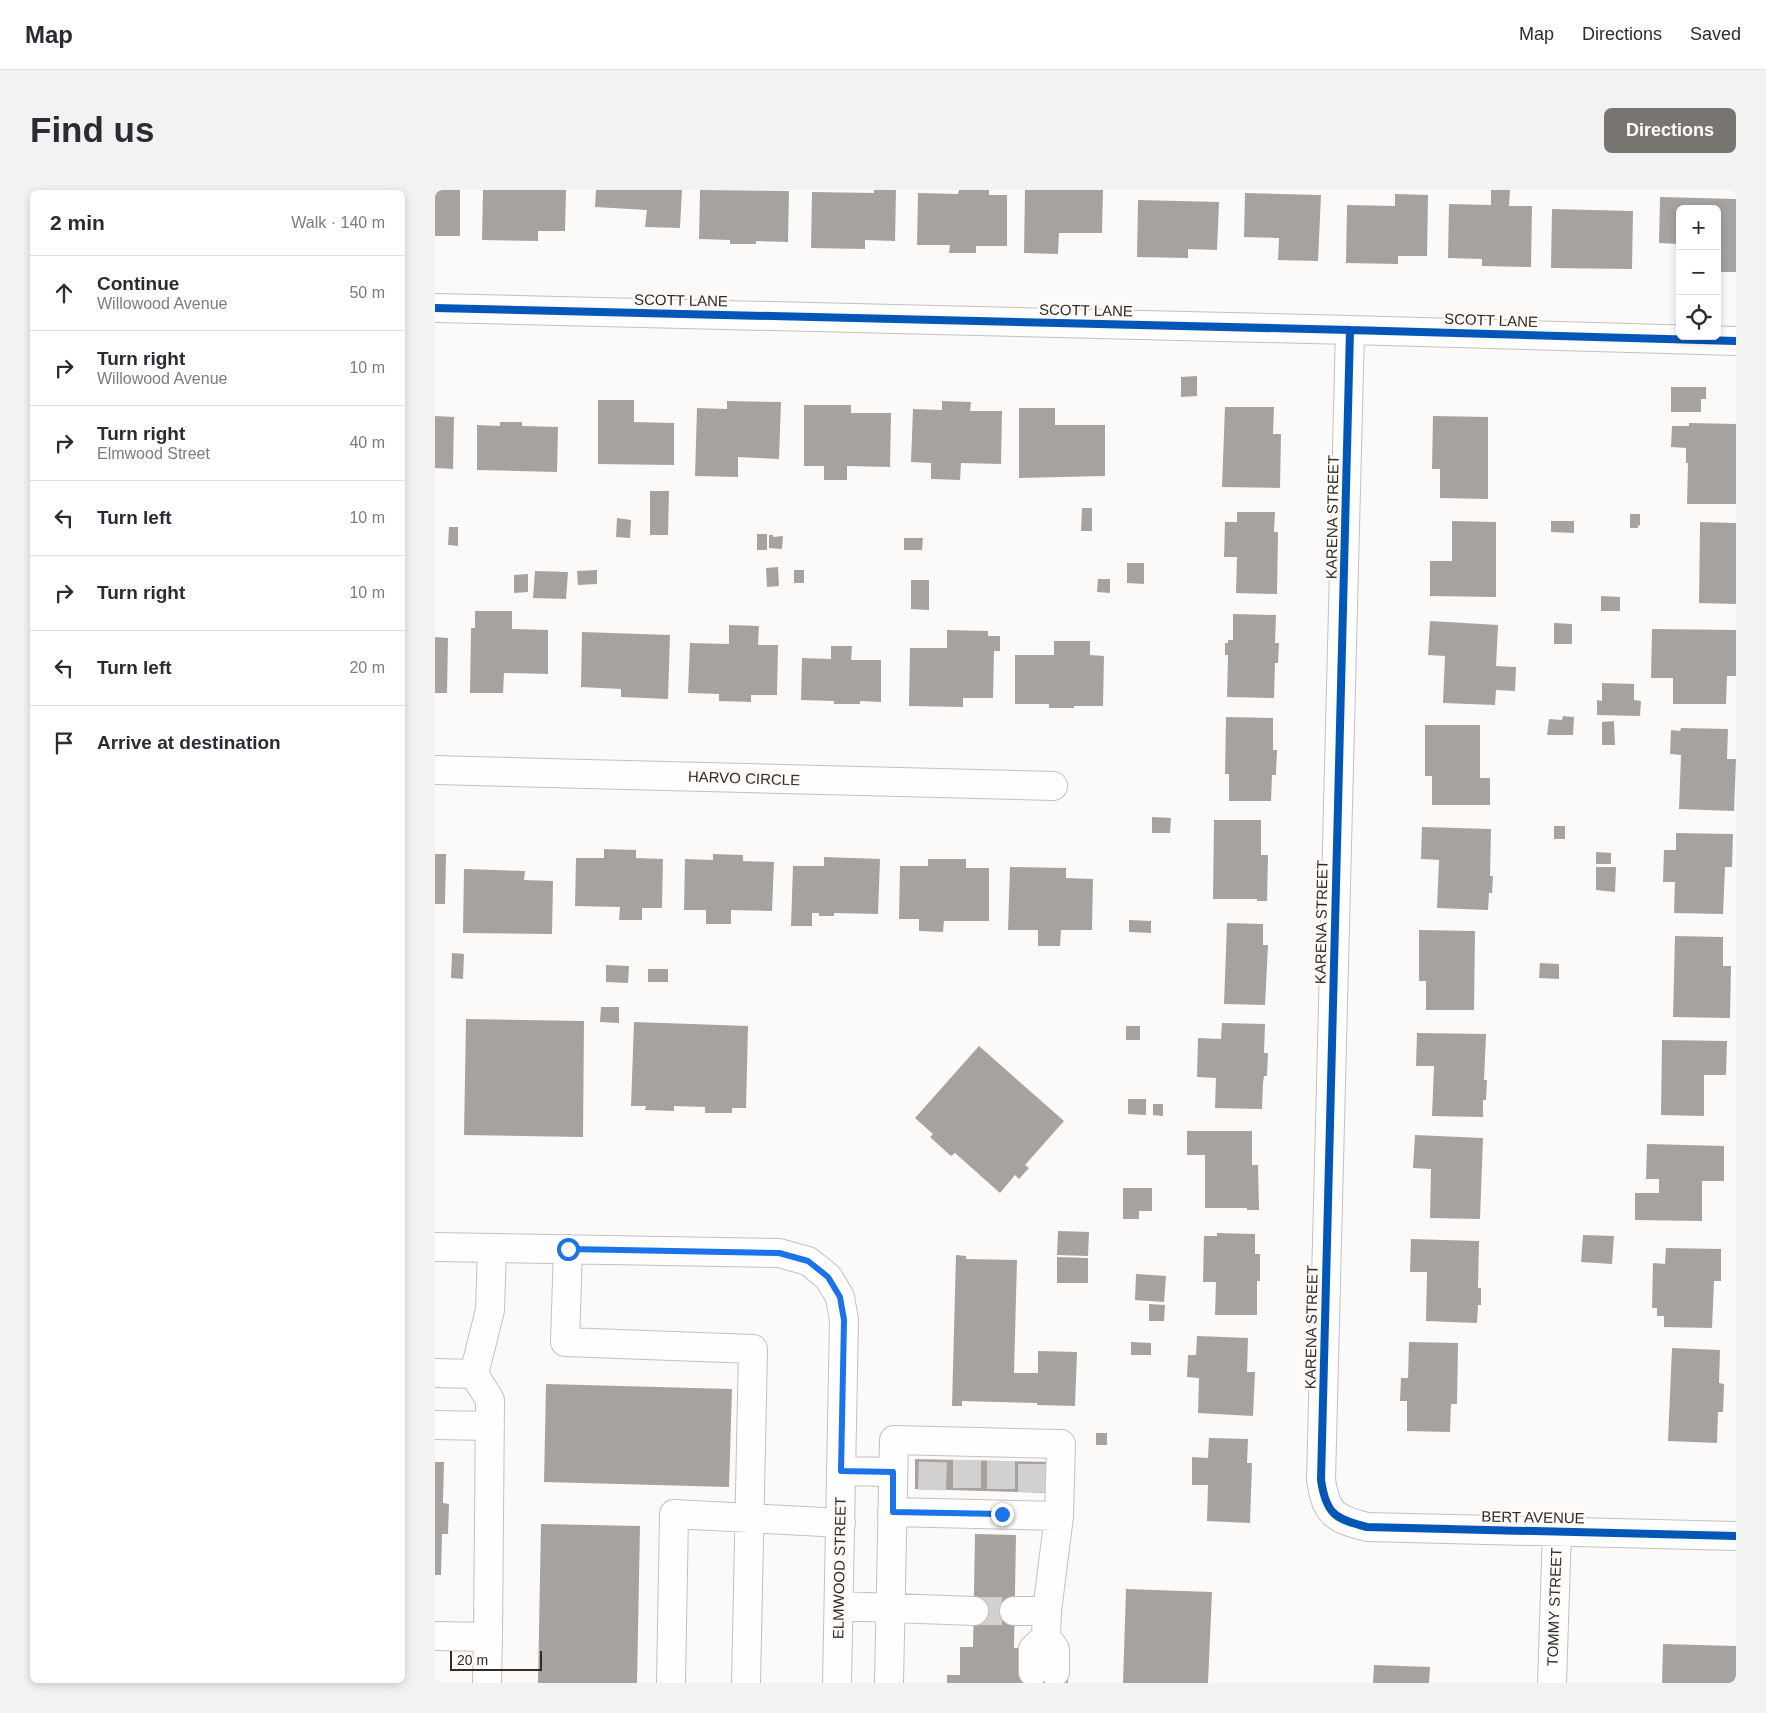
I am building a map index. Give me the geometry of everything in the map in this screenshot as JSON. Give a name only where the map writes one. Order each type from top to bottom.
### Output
[{"type":"street","name":"SCOTT LANE","points":[[435,308],[1736,341]]},
{"type":"street","name":"KARENA STREET","points":[[1332,1513],[1323,1498],[1321,1480],[1350,330]]},
{"type":"street","name":"HARVO CIRCLE","points":[[435,770],[1053,786]]},
{"type":"street","points":[[435,1247],[568,1249],[565,1342],[753,1348],[747,1683]]},
{"type":"street","points":[[487,1683],[490,1400],[475,1374],[490,1310],[492,1248]]},
{"type":"street","name":"ELMWOOD STREET","points":[[568,1249],[779,1253],[808,1261],[828,1277],[840,1297],[844,1320],[837,1683]]},
{"type":"street","points":[[435,1374],[475,1374]]},
{"type":"street","points":[[435,1425],[490,1426]]},
{"type":"street","points":[[889,1683],[894,1440],[932,1450],[1032,1453],[1061,1444],[1059,1516],[1046,1624],[1033,1649],[1044,1672]]},
{"type":"street","points":[[841,1471],[893,1472]]},
{"type":"street","points":[[893,1512],[932,1501],[1031,1504],[1059,1516]]},
{"type":"street","name":"BERT AVENUE","points":[[1332,1513],[1347,1522],[1367,1527],[1736,1536]]},
{"type":"street","points":[[671,1683],[674,1514],[841,1523]]},
{"type":"street","name":"TOMMY STREET","points":[[1553,1683],[1557,1532]]},
{"type":"street","points":[[839,1606],[973,1611]]},
{"type":"street","points":[[1015,1611],[1046,1624]]},
{"type":"street","points":[[435,1636],[488,1636]]},
{"type":"building","points":[[435,190],[460,190],[460,236],[435,236]]},
{"type":"building","points":[[483,190],[566,190],[565,231],[538,231],[538,241],[482,240]]},
{"type":"building","points":[[596,190],[682,190],[680,228],[645,227],[647,210],[595,207]]},
{"type":"building","points":[[700,190],[789,191],[788,242],[756,241],[756,244],[730,244],[730,240],[699,239]]},
{"type":"building","points":[[874,190],[896,190],[895,241],[865,240],[865,249],[811,248],[812,192],[874,193]]},
{"type":"building","points":[[959,190],[989,190],[989,195],[1007,195],[1007,246],[976,246],[976,253],[949,253],[950,245],[917,245],[918,193],[958,194]]},
{"type":"building","points":[[1025,190],[1103,190],[1102,233],[1059,233],[1058,254],[1024,253]]},
{"type":"building","points":[[1491,190],[1510,190],[1509,206],[1532,206],[1531,267],[1482,266],[1482,259],[1448,258],[1449,204],[1491,205]]},
{"type":"building","points":[[1245,193],[1321,195],[1318,261],[1278,260],[1279,238],[1244,237]]},
{"type":"building","points":[[1395,194],[1428,195],[1427,256],[1398,256],[1398,264],[1346,263],[1347,205],[1395,206]]},
{"type":"building","points":[[1660,197],[1736,199],[1736,272],[1721,272],[1721,205],[1676,205],[1676,244],[1659,243]]},
{"type":"building","points":[[1138,200],[1219,202],[1217,250],[1188,249],[1188,258],[1137,257]]},
{"type":"building","points":[[1552,209],[1633,211],[1632,269],[1551,268]]},
{"type":"building","points":[[1197,376],[1197,396],[1181,397],[1181,377]]},
{"type":"building","points":[[1671,387],[1706,387],[1706,399],[1701,399],[1701,412],[1671,412]]},
{"type":"building","points":[[598,400],[634,400],[634,422],[674,423],[674,465],[598,464]]},
{"type":"building","points":[[727,401],[781,402],[779,459],[738,457],[738,477],[695,476],[697,408],[727,409]]},
{"type":"building","points":[[942,401],[971,402],[970,411],[1002,411],[1001,464],[961,463],[960,480],[931,479],[931,463],[911,462],[913,409],[942,410]]},
{"type":"building","points":[[804,405],[851,405],[851,413],[891,413],[890,467],[847,466],[847,480],[824,480],[824,466],[804,466]]},
{"type":"building","points":[[1225,407],[1274,407],[1273,434],[1281,434],[1280,488],[1222,487]]},
{"type":"building","points":[[1019,408],[1055,408],[1055,425],[1105,425],[1105,476],[1019,478]]},
{"type":"building","points":[[435,416],[454,417],[453,469],[435,468]]},
{"type":"building","points":[[1433,416],[1488,417],[1488,499],[1440,498],[1440,469],[1432,469]]},
{"type":"building","points":[[500,422],[522,422],[522,426],[558,427],[557,472],[477,470],[477,425],[500,426]]},
{"type":"building","points":[[1689,423],[1736,424],[1736,504],[1687,504],[1688,463],[1686,463],[1686,448],[1671,447],[1672,426],[1689,426]]},
{"type":"building","points":[[650,491],[669,491],[668,535],[650,535]]},
{"type":"building","points":[[1082,508],[1092,508],[1092,531],[1081,531]]},
{"type":"building","points":[[1237,512],[1275,512],[1274,532],[1278,532],[1277,594],[1236,593],[1237,557],[1224,557],[1225,522],[1237,522]]},
{"type":"building","points":[[1630,514],[1640,514],[1640,526],[1638,525],[1638,528],[1630,528]]},
{"type":"building","points":[[617,518],[631,520],[630,538],[616,537]]},
{"type":"building","points":[[1452,521],[1496,522],[1496,597],[1430,596],[1430,561],[1452,561]]},
{"type":"building","points":[[1551,521],[1574,521],[1574,533],[1551,532]]},
{"type":"building","points":[[1700,522],[1736,523],[1736,604],[1699,603]]},
{"type":"building","points":[[449,527],[458,527],[458,546],[448,545]]},
{"type":"building","points":[[757,534],[767,534],[767,550],[757,550]]},
{"type":"building","points":[[769,535],[773,535],[773,537],[783,536],[782,549],[769,548]]},
{"type":"building","points":[[904,538],[923,538],[922,550],[904,550]]},
{"type":"building","points":[[1127,563],[1144,563],[1144,584],[1127,583]]},
{"type":"building","points":[[778,567],[779,586],[767,587],[766,568]]},
{"type":"building","points":[[597,570],[597,584],[578,585],[577,571]]},
{"type":"building","points":[[794,570],[804,570],[804,583],[794,583]]},
{"type":"building","points":[[535,571],[568,572],[566,599],[533,598]]},
{"type":"building","points":[[528,574],[528,592],[514,593],[514,575]]},
{"type":"building","points":[[1098,579],[1110,579],[1110,593],[1097,592]]},
{"type":"building","points":[[911,580],[929,580],[929,610],[911,609]]},
{"type":"building","points":[[1601,596],[1620,597],[1620,611],[1601,611]]},
{"type":"building","points":[[475,611],[512,611],[512,629],[548,630],[548,674],[504,673],[503,693],[470,693],[471,628],[475,628]]},
{"type":"building","points":[[1233,614],[1276,615],[1275,643],[1279,643],[1278,663],[1275,663],[1274,698],[1227,697],[1228,655],[1225,655],[1225,643],[1228,643],[1228,640],[1233,640]]},
{"type":"building","points":[[1430,621],[1498,625],[1496,666],[1516,667],[1515,691],[1496,690],[1495,705],[1443,703],[1445,656],[1428,655]]},
{"type":"building","points":[[1554,623],[1572,624],[1572,644],[1554,644]]},
{"type":"building","points":[[729,625],[759,626],[758,645],[778,645],[777,695],[751,695],[751,702],[719,701],[719,694],[688,693],[690,643],[729,644]]},
{"type":"building","points":[[1652,629],[1736,630],[1736,676],[1727,676],[1726,704],[1673,704],[1673,678],[1651,678]]},
{"type":"building","points":[[947,630],[988,631],[988,636],[1000,636],[1000,651],[994,651],[993,698],[963,698],[963,707],[909,706],[910,648],[947,648]]},
{"type":"building","points":[[582,632],[670,635],[668,699],[621,697],[621,689],[581,687]]},
{"type":"building","points":[[435,637],[448,638],[447,693],[435,693]]},
{"type":"building","points":[[1054,641],[1090,641],[1090,655],[1104,656],[1103,706],[1049,708],[1049,704],[1015,704],[1015,655],[1054,655]]},
{"type":"building","points":[[831,646],[852,646],[851,660],[881,660],[881,702],[860,701],[860,704],[834,704],[834,701],[801,700],[802,658],[831,659]]},
{"type":"building","points":[[1602,683],[1634,684],[1634,700],[1641,701],[1640,716],[1597,715],[1597,700],[1602,701]]},
{"type":"building","points":[[1563,716],[1574,717],[1573,735],[1547,735],[1549,719],[1562,720]]},
{"type":"building","points":[[1226,717],[1273,718],[1273,750],[1277,750],[1276,775],[1272,775],[1271,801],[1229,801],[1229,774],[1225,774]]},
{"type":"building","points":[[1614,721],[1615,745],[1602,745],[1602,722]]},
{"type":"building","points":[[1425,725],[1480,725],[1480,778],[1490,778],[1490,805],[1432,805],[1432,776],[1425,776]]},
{"type":"building","points":[[1681,728],[1728,729],[1727,759],[1736,759],[1734,811],[1679,809],[1681,755],[1670,754],[1671,730],[1680,731]]},
{"type":"building","points":[[1152,817],[1171,818],[1170,833],[1152,833]]},
{"type":"building","points":[[1214,820],[1261,820],[1261,855],[1268,855],[1267,901],[1257,901],[1257,899],[1213,899]]},
{"type":"building","points":[[1554,826],[1565,826],[1565,839],[1554,839]]},
{"type":"building","points":[[1422,827],[1491,829],[1490,876],[1493,876],[1488,910],[1437,908],[1439,860],[1421,859]]},
{"type":"building","points":[[1676,833],[1733,834],[1732,867],[1725,867],[1723,914],[1674,913],[1675,882],[1663,882],[1664,850],[1676,850]]},
{"type":"building","points":[[604,849],[636,850],[636,858],[663,859],[662,908],[642,908],[642,920],[619,920],[620,907],[575,906],[576,858],[604,858]]},
{"type":"building","points":[[1596,852],[1611,853],[1611,864],[1596,864]]},
{"type":"building","points":[[435,854],[446,854],[445,904],[435,904]]},
{"type":"building","points":[[713,854],[743,855],[743,861],[774,862],[772,911],[731,910],[731,924],[706,924],[706,910],[684,910],[685,859],[713,860]]},
{"type":"building","points":[[824,857],[880,859],[878,914],[834,913],[834,916],[819,916],[819,913],[812,913],[812,926],[791,926],[793,866],[824,866]]},
{"type":"building","points":[[928,859],[966,859],[966,868],[989,868],[989,921],[944,921],[943,932],[919,931],[919,919],[899,919],[900,866],[928,866]]},
{"type":"building","points":[[1010,867],[1066,868],[1066,878],[1093,879],[1092,930],[1061,930],[1060,946],[1038,946],[1038,930],[1008,930]]},
{"type":"building","points":[[1596,867],[1616,867],[1615,892],[1596,890]]},
{"type":"building","points":[[464,869],[525,871],[524,880],[553,881],[552,934],[463,933]]},
{"type":"building","points":[[1129,920],[1151,921],[1151,933],[1129,932]]},
{"type":"building","points":[[1227,923],[1263,924],[1263,945],[1268,945],[1265,1005],[1224,1004]]},
{"type":"building","points":[[1419,930],[1475,931],[1474,1010],[1426,1010],[1426,981],[1419,981]]},
{"type":"building","points":[[1675,936],[1723,937],[1723,966],[1731,966],[1730,1018],[1673,1017]]},
{"type":"building","points":[[452,953],[464,954],[463,979],[451,978]]},
{"type":"building","points":[[1540,963],[1559,964],[1559,979],[1539,978]]},
{"type":"building","points":[[606,965],[629,966],[628,983],[606,982]]},
{"type":"building","points":[[648,969],[668,969],[668,982],[648,982]]},
{"type":"building","points":[[601,1007],[619,1007],[619,1023],[600,1022]]},
{"type":"building","points":[[466,1019],[584,1021],[583,1137],[464,1135]]},
{"type":"building","points":[[634,1022],[748,1026],[746,1108],[732,1108],[732,1113],[705,1113],[705,1107],[674,1106],[674,1111],[645,1110],[646,1106],[631,1106]]},
{"type":"building","points":[[1222,1023],[1265,1024],[1264,1053],[1268,1053],[1267,1076],[1264,1076],[1263,1083],[1262,1109],[1215,1108],[1216,1078],[1197,1077],[1198,1038],[1221,1039]]},
{"type":"building","points":[[1126,1026],[1140,1026],[1140,1040],[1126,1040]]},
{"type":"building","points":[[1417,1033],[1486,1034],[1484,1080],[1487,1080],[1486,1100],[1483,1100],[1483,1117],[1432,1116],[1434,1066],[1416,1066]]},
{"type":"building","points":[[1662,1040],[1727,1041],[1726,1075],[1704,1075],[1704,1116],[1661,1115]]},
{"type":"building","points":[[979,1046],[1064,1121],[1025,1165],[1029,1168],[1019,1179],[1015,1175],[1000,1193],[955,1153],[951,1156],[930,1137],[933,1134],[915,1118]]},
{"type":"building","points":[[1128,1099],[1146,1099],[1146,1115],[1128,1114]]},
{"type":"building","points":[[1153,1104],[1163,1104],[1163,1116],[1153,1115]]},
{"type":"building","points":[[1187,1131],[1252,1131],[1252,1165],[1258,1165],[1259,1210],[1247,1210],[1247,1208],[1205,1208],[1205,1155],[1187,1155]]},
{"type":"building","points":[[1415,1135],[1483,1138],[1480,1219],[1430,1218],[1431,1169],[1413,1168]]},
{"type":"building","points":[[1647,1144],[1724,1146],[1724,1181],[1702,1181],[1702,1221],[1635,1220],[1635,1193],[1659,1193],[1659,1179],[1646,1179]]},
{"type":"building","points":[[1123,1188],[1152,1188],[1152,1211],[1139,1211],[1139,1219],[1123,1219]]},
{"type":"building","points":[[1058,1231],[1089,1232],[1088,1256],[1057,1255]]},
{"type":"building","points":[[1217,1233],[1255,1234],[1255,1254],[1260,1254],[1260,1281],[1257,1281],[1257,1315],[1215,1315],[1216,1282],[1203,1282],[1204,1236],[1217,1236]]},
{"type":"building","points":[[1583,1235],[1614,1236],[1612,1264],[1581,1262]]},
{"type":"building","points":[[1411,1239],[1479,1241],[1478,1288],[1481,1288],[1481,1305],[1478,1305],[1477,1323],[1426,1321],[1427,1272],[1410,1272]]},
{"type":"building","points":[[1666,1248],[1721,1249],[1721,1281],[1714,1281],[1712,1328],[1664,1327],[1664,1316],[1657,1316],[1657,1308],[1652,1308],[1653,1263],[1665,1264]]},
{"type":"building","points":[[956,1255],[966,1256],[966,1259],[1017,1260],[1014,1373],[1038,1373],[1038,1351],[1077,1352],[1075,1406],[962,1401],[962,1406],[952,1406]]},
{"type":"building","points":[[1057,1257],[1088,1258],[1088,1283],[1057,1283]]},
{"type":"building","points":[[1136,1274],[1166,1276],[1164,1302],[1135,1300]]},
{"type":"building","points":[[1149,1304],[1165,1305],[1164,1321],[1149,1321]]},
{"type":"building","points":[[1197,1336],[1248,1338],[1247,1372],[1255,1372],[1253,1416],[1198,1413],[1199,1378],[1187,1377],[1188,1355],[1196,1355]]},
{"type":"building","points":[[1131,1342],[1151,1343],[1151,1355],[1131,1355]]},
{"type":"building","points":[[1409,1342],[1458,1343],[1457,1404],[1451,1404],[1450,1432],[1407,1431],[1407,1401],[1400,1401],[1401,1378],[1408,1378]]},
{"type":"building","points":[[1672,1348],[1720,1350],[1719,1383],[1724,1384],[1723,1412],[1718,1412],[1717,1443],[1668,1441]]},
{"type":"building","points":[[546,1384],[732,1389],[729,1487],[544,1482]]},
{"type":"building","points":[[1096,1433],[1107,1433],[1107,1445],[1096,1445]]},
{"type":"building","points":[[1209,1438],[1248,1439],[1247,1463],[1252,1463],[1250,1523],[1207,1521],[1208,1485],[1192,1485],[1192,1457],[1208,1458]]},
{"type":"building","points":[[915,1459],[1054,1462],[1053,1493],[915,1489]]},
{"type":"building","points":[[435,1462],[444,1462],[443,1503],[449,1504],[448,1534],[442,1534],[441,1575],[435,1575]]},
{"type":"building","points":[[541,1524],[640,1526],[637,1683],[538,1683]]},
{"type":"building","points":[[975,1534],[1016,1535],[1014,1648],[1027,1648],[1068,1673],[1068,1683],[947,1683],[947,1675],[960,1675],[960,1647],[973,1647]]},
{"type":"building","points":[[1126,1589],[1212,1592],[1208,1683],[1123,1683]]},
{"type":"building","points":[[1663,1644],[1736,1646],[1736,1683],[1662,1683]]},
{"type":"building","points":[[1374,1665],[1430,1667],[1429,1683],[1373,1683]]},
{"type":"tunnel","points":[[932,1490],[933,1459]]},
{"type":"tunnel","points":[[967,1460],[967,1490]]},
{"type":"tunnel","points":[[1001,1461],[1001,1491]]},
{"type":"tunnel","points":[[1032,1462],[1032,1492]]},
{"type":"tunnel","points":[[974,1611],[1014,1611]]},
{"type":"cycle path","points":[[435,308],[1736,341]]},
{"type":"cycle path","points":[[1350,330],[1321,1480],[1326,1501],[1329,1508],[1340,1518],[1367,1527],[1736,1536]]},
{"type":"route","points":[[568,1249],[779,1253],[808,1261],[828,1277],[840,1297],[844,1320],[841,1471],[893,1472],[893,1512],[1002,1514]]}]
